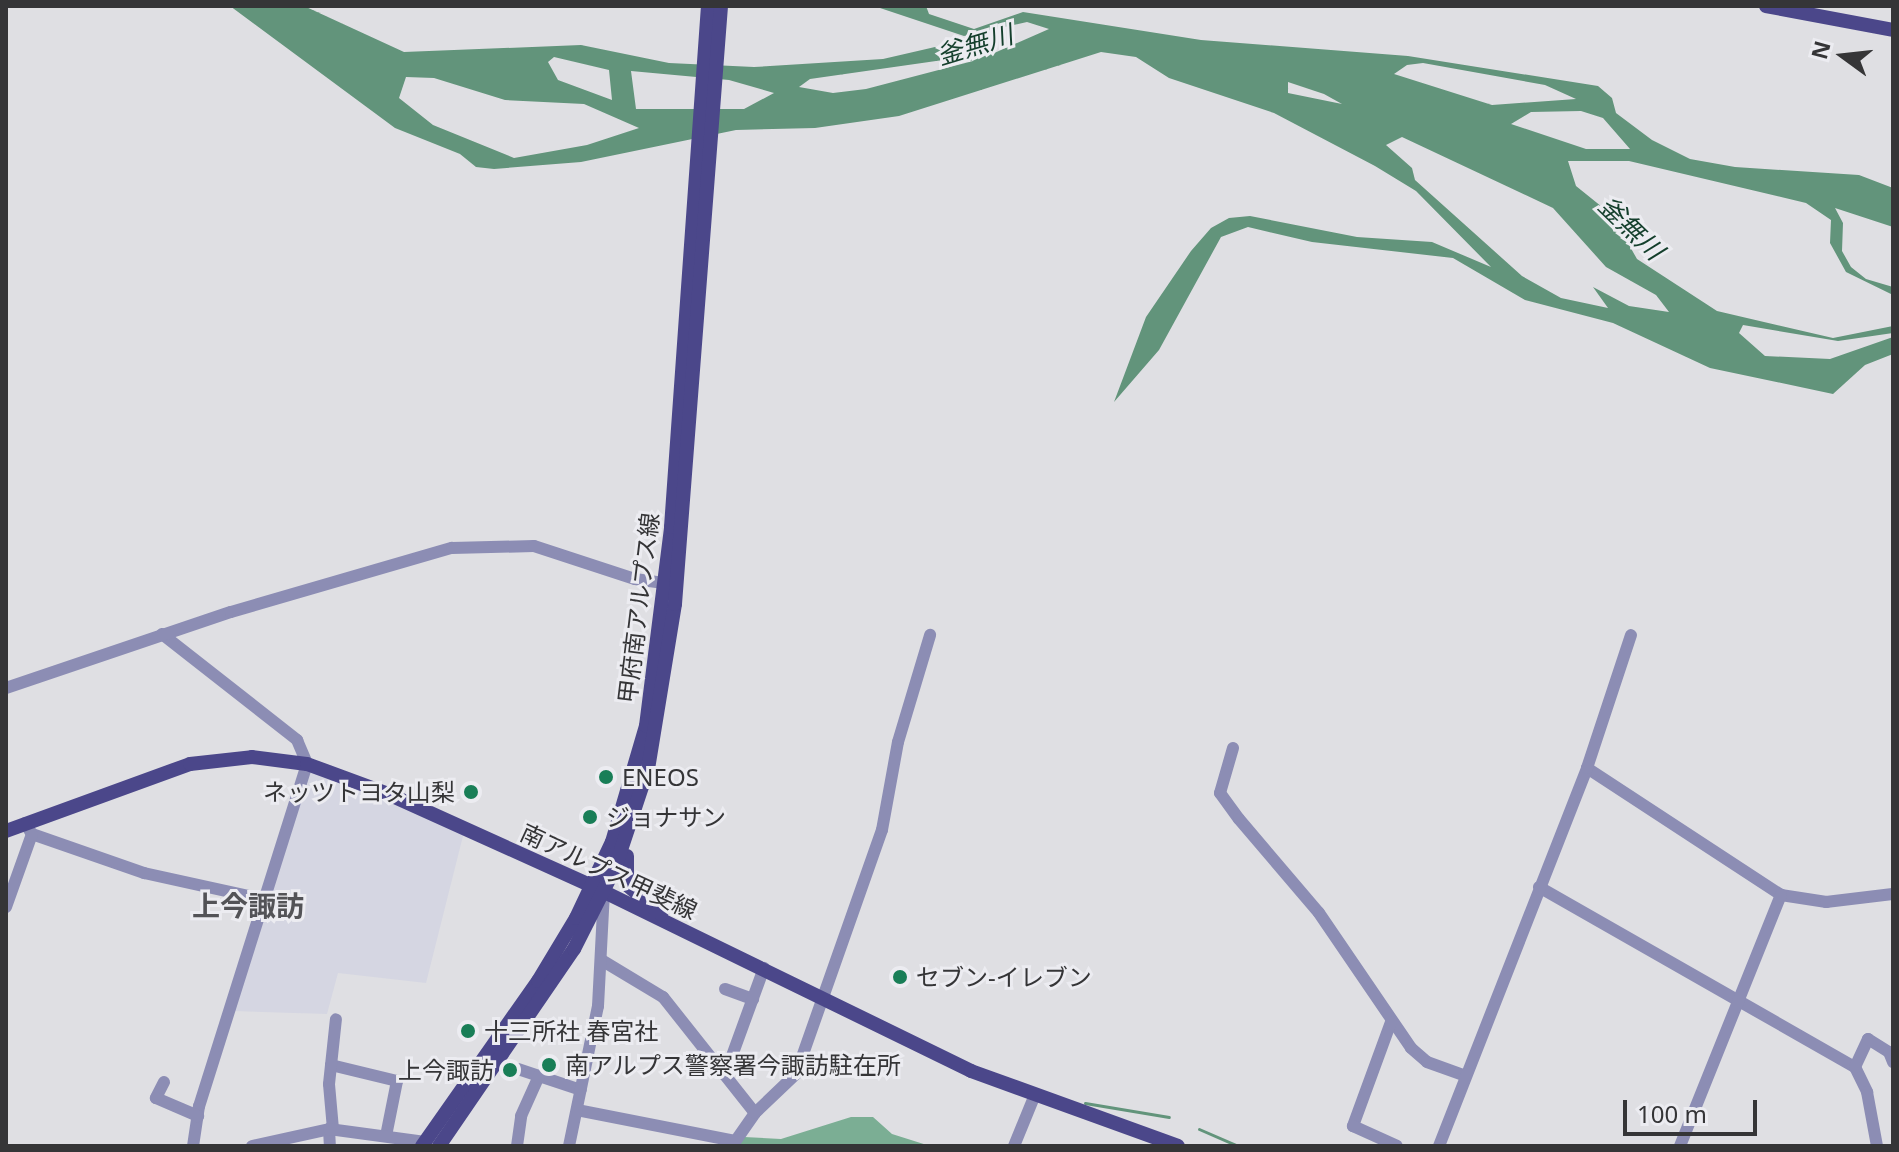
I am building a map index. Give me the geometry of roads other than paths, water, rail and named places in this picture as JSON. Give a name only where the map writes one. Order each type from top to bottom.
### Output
[{"type":"main road","name":"甲府南アルプス線","points":[[677,520],[708,6]]},
{"type":"main road","name":"甲府南アルプス線","points":[[436,1145],[598,889],[644,782],[661,706],[721,6]]},
{"type":"main road","points":[[1766,6],[1795,9],[1893,30]]},
{"type":"main road","name":"甲府南アルプス線","points":[[598,889],[646,726],[671,584]]},
{"type":"main road","name":"南アルプス甲斐線","points":[[6,831],[29,829],[190,764],[252,757],[307,764],[386,793],[598,889],[824,997],[928,1052],[1034,1097],[1178,1146]]},
{"type":"main road","points":[[644,782],[624,876],[634,893],[667,922]]},
{"type":"street","points":[[6,688],[162,634],[452,548],[534,546],[671,584]]},
{"type":"street","points":[[162,634],[297,740],[307,764],[262,899],[238,995],[198,1116],[193,1146]]},
{"type":"street","points":[[577,1110],[734,1144],[755,1113],[796,1074],[882,830],[898,742],[930,635]]},
{"type":"street","points":[[1439,1146],[1587,768],[1631,635]]},
{"type":"street","points":[[1233,748],[1220,793],[1319,913],[1391,1022],[1427,1062],[1466,1076]]},
{"type":"street","points":[[1587,768],[1781,895],[1826,902],[1893,894]]},
{"type":"street","points":[[6,907],[29,829],[144,873],[262,899]]},
{"type":"street","points":[[1539,887],[1855,1067],[1867,1092],[1877,1146]]},
{"type":"street","points":[[569,1146],[603,961],[598,889]]},
{"type":"street","points":[[1680,1146],[1736,1000],[1781,895]]},
{"type":"street","points":[[603,961],[663,997],[755,1113]]},
{"type":"street","points":[[725,1075],[764,968]]},
{"type":"street","points":[[725,989],[753,999]]},
{"type":"street","points":[[330,1146],[331,1065],[336,1019]]},
{"type":"street","points":[[1391,1022],[1353,1126],[1397,1146]]},
{"type":"street","points":[[1855,1067],[1868,1039],[1889,1052],[1893,1062]]},
{"type":"street","points":[[331,1065],[397,1081],[386,1136]]},
{"type":"street","points":[[518,1069],[581,1090]]},
{"type":"street","points":[[517,1146],[521,1116],[539,1076]]},
{"type":"street","points":[[164,1082],[156,1098],[198,1116]]},
{"type":"street","points":[[1014,1146],[1034,1097]]},
{"type":"street","points":[[252,1146],[331,1129],[436,1145]]},
{"type":"waterway","points":[[1085,1103],[1169,1117]]},
{"type":"waterway","points":[[1199,1129],[1238,1146]]},
{"type":"place","name":"ENEOS","points":[[606,777]]},
{"type":"place","name":"ネッツトヨタ山梨","points":[[471,792]]},
{"type":"place","name":"ジョナサン","points":[[590,817]]},
{"type":"place","name":"セブン-イレブン","points":[[900,977]]},
{"type":"place","name":"十三所社 春宮社","points":[[468,1031]]},
{"type":"place","name":"南アルプス警察署今諏訪駐在所","points":[[549,1065]]},
{"type":"place","name":"上今諏訪","points":[[510,1070]]},
{"type":"district","name":"上今諏訪","points":[[248,905]]},
{"type":"water label","name":"釜無川","points":[[975,45]]},
{"type":"water label","name":"釜無川","points":[[1631,228]]}]
